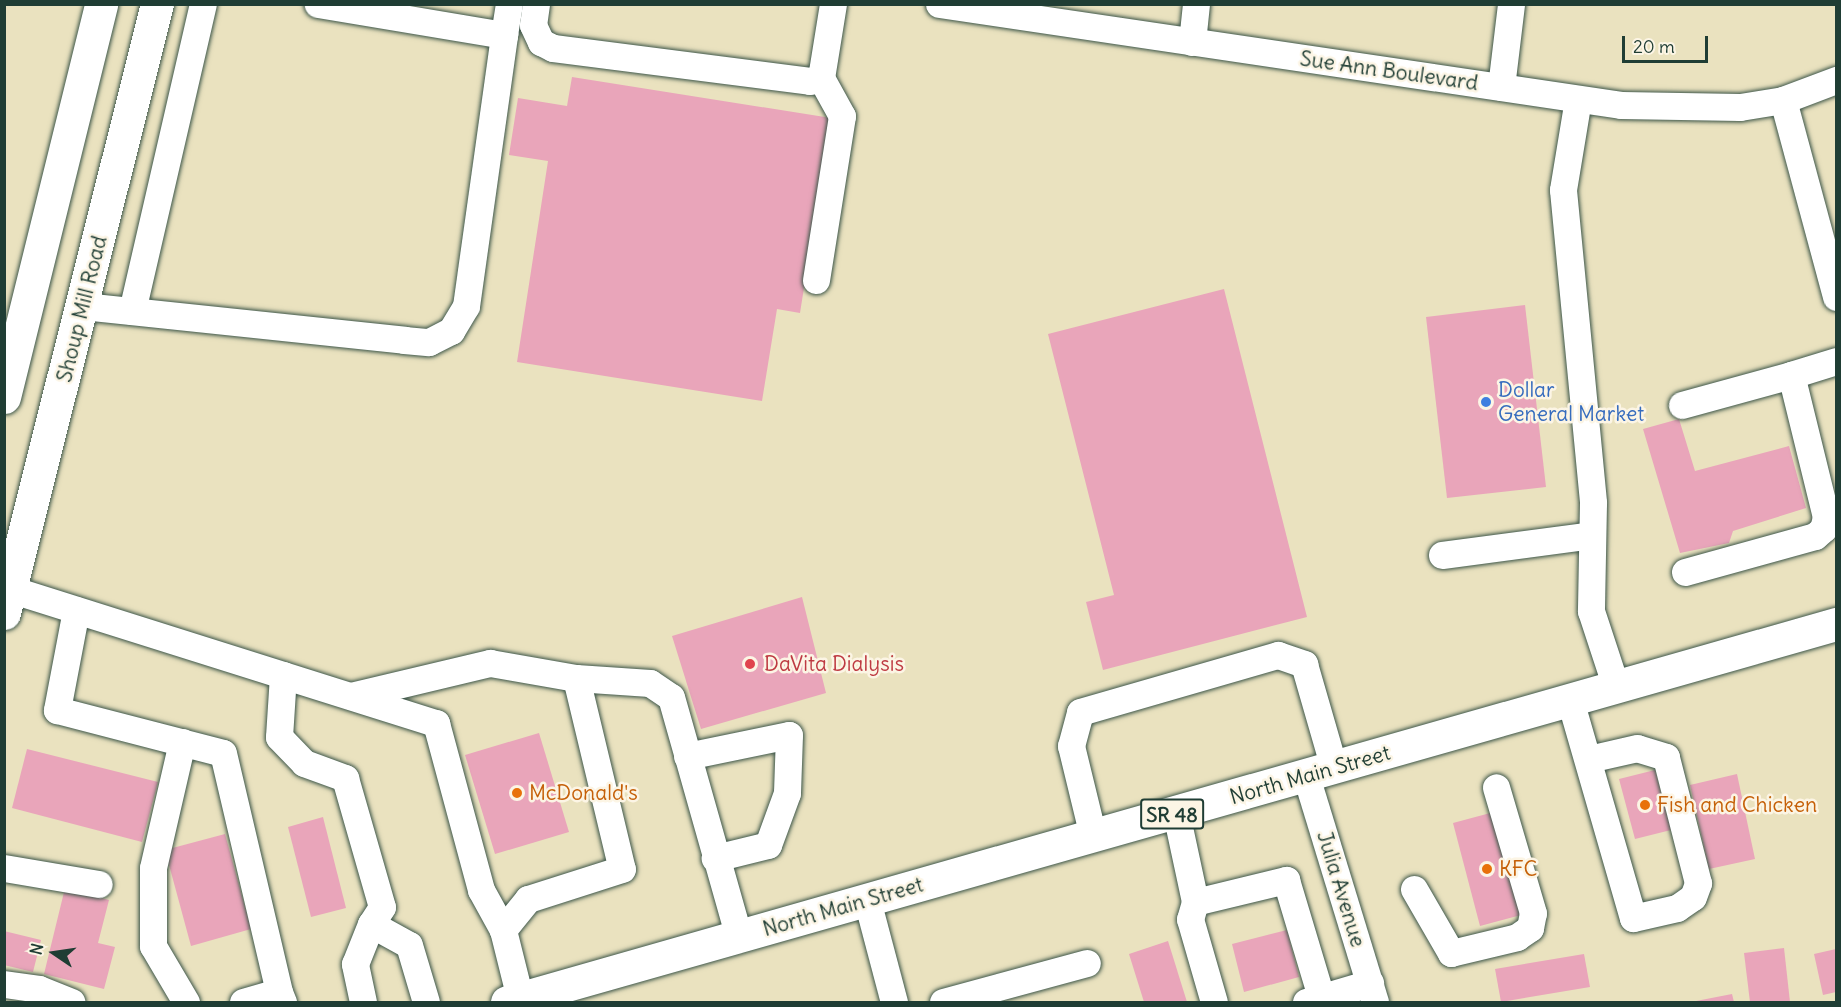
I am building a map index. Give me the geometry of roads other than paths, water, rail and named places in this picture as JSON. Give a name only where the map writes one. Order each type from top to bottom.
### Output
[{"type":"main road","points":[[4,397],[101,4]]},
{"type":"main road","name":"Shoup Mill Road","points":[[7,601],[83,306],[157,4]]},
{"type":"main road","name":"North Main Street","points":[[516,1001],[1836,624]]},
{"type":"street","points":[[132,311],[203,4]]},
{"type":"street","points":[[318,4],[504,35]]},
{"type":"street","points":[[83,306],[429,342],[451,330],[466,306],[509,4]]},
{"type":"street","points":[[536,4],[533,25],[541,42],[553,48],[821,78]]},
{"type":"street","points":[[816,280],[842,116],[821,78],[832,4]]},
{"type":"street","name":"Sue Ann Boulevard","points":[[939,4],[1061,13],[1192,42],[1578,99],[1681,110],[1783,100],[1836,80]]},
{"type":"street","points":[[1192,42],[1196,4]]},
{"type":"street","points":[[1501,87],[1511,4]]},
{"type":"street","points":[[1578,99],[1563,190],[1592,535],[1591,611],[1616,687]]},
{"type":"street","points":[[1783,100],[1835,285]]},
{"type":"street","points":[[1682,405],[1836,361]]},
{"type":"street","points":[[1685,572],[1815,536],[1823,529],[1826,517],[1791,375]]},
{"type":"street","points":[[1442,555],[1592,535]]},
{"type":"street","points":[[7,601],[76,610],[436,723],[481,890],[502,930],[516,1001]]},
{"type":"street","points":[[76,610],[57,710],[224,753],[281,997],[243,1002]]},
{"type":"street","name":"Julia Avenue","points":[[1093,836],[1071,746],[1080,712],[1278,656],[1304,664],[1320,772],[1373,993]]},
{"type":"street","points":[[351,696],[490,663],[576,678],[650,683],[671,697],[738,938]]},
{"type":"street","points":[[283,675],[279,737],[304,763],[345,778],[382,907],[371,924],[355,964],[363,1002]]},
{"type":"street","points":[[502,930],[528,899],[622,869],[576,678]]},
{"type":"street","points":[[1570,700],[1589,759],[1633,918],[1677,908],[1693,897],[1698,884],[1666,757],[1637,748],[1589,759]]},
{"type":"street","points":[[687,756],[789,735],[787,793],[768,846],[715,858]]},
{"type":"street","points":[[182,742],[153,868],[153,946],[186,1002]]},
{"type":"street","points":[[1414,889],[1451,952],[1517,937],[1530,928],[1533,914],[1496,788]]},
{"type":"street","points":[[1176,813],[1195,902],[1190,919],[1214,1002]]},
{"type":"street","points":[[4,868],[99,884]]},
{"type":"street","points":[[1195,902],[1286,880],[1313,1000],[1373,993]]},
{"type":"street","points":[[867,900],[894,1002]]},
{"type":"street","points":[[371,924],[409,945],[426,1002]]},
{"type":"street","points":[[943,1002],[1087,963]]},
{"type":"street","points":[[8,1002],[4,986],[39,989],[71,1002]]},
{"type":"place","name":"Dollar General Market","points":[[1486,402]]},
{"type":"place","name":"DaVita Dialysis","points":[[750,664]]},
{"type":"place","name":"McDonald's","points":[[517,793]]},
{"type":"place","name":"Fish and Chicken","points":[[1645,805]]},
{"type":"place","name":"KFC","points":[[1487,869]]}]
